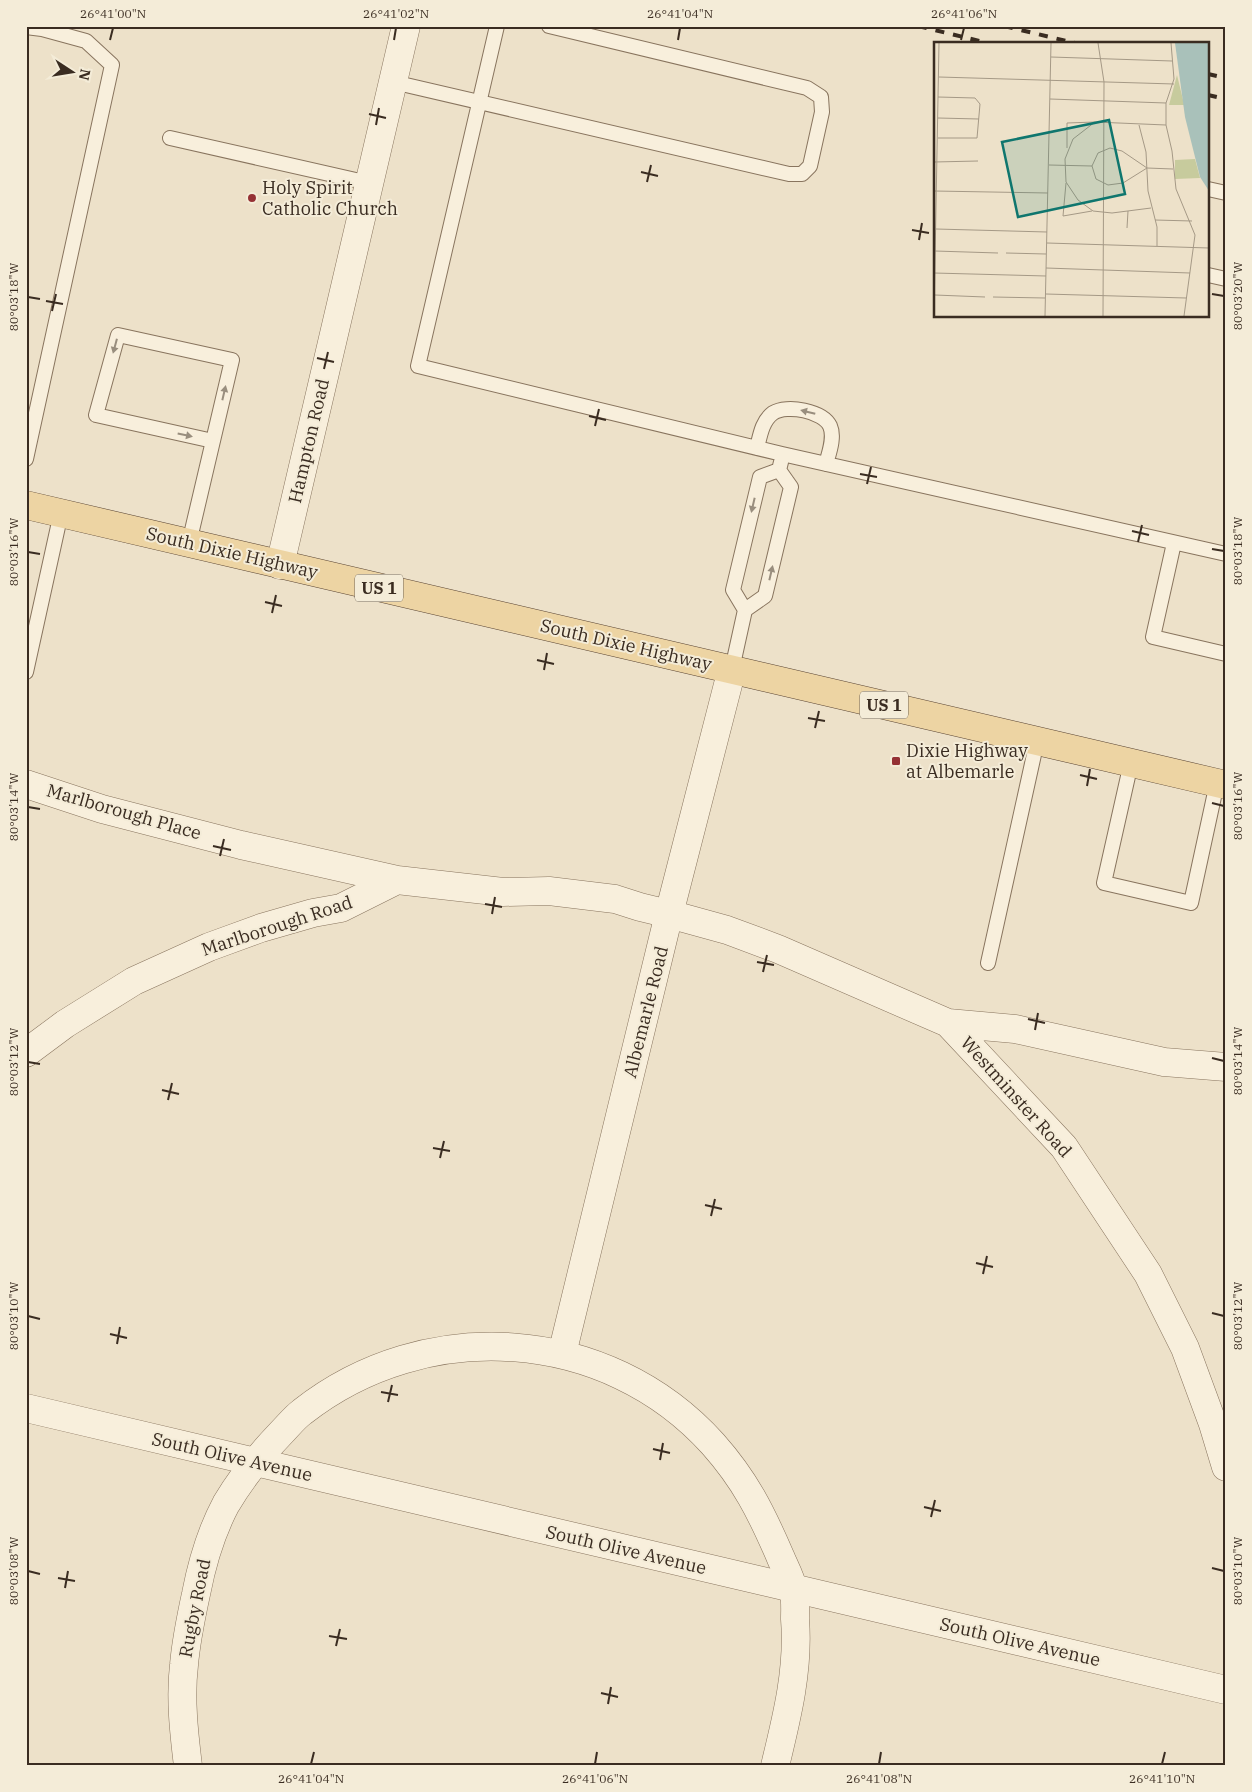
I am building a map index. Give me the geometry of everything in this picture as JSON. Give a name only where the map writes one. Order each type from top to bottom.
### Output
[{"type":"main road","name":"South Dixie Highway","points":[[26,505],[1221,784]]},
{"type":"street","name":"Hampton Road","points":[[280,565],[406,26]]},
{"type":"street","name":"Albemarle Road","points":[[562,1354],[669,914],[732,670]]},
{"type":"street","name":"Marlborough Place","points":[[26,784],[102,809],[241,845],[396,880]]},
{"type":"street","points":[[396,880],[503,892],[549,891],[615,899],[669,914]]},
{"type":"street","name":"Marlborough Road","points":[[26,1053],[65,1024],[134,981],[209,947],[261,928],[313,913],[341,908],[396,880]]},
{"type":"street","name":"Westminster Road","points":[[669,914],[727,930],[778,949],[948,1023],[1064,1147],[1148,1274],[1184,1348],[1213,1424],[1226,1467]]},
{"type":"street","points":[[948,1023],[1015,1029],[1164,1062],[1226,1067]]},
{"type":"street","name":"Rugby Road","points":[[188,1766],[184,1733],[183,1667],[191,1616],[204,1557],[225,1506],[254,1462],[300,1413],[338,1387],[380,1367],[424,1353],[469,1346],[515,1346],[562,1354],[626,1377],[665,1401],[700,1430],[732,1465],[756,1503],[794,1589]]},
{"type":"street","name":"South Olive Avenue","points":[[26,1408],[1226,1690]]},
{"type":"street","points":[[775,1766],[790,1709],[797,1642],[794,1589]]},
{"type":"lane","points":[[26,26],[86,41],[112,65],[26,459]]},
{"type":"lane","points":[[496,26],[418,366],[782,454],[1226,554]]},
{"type":"lane","points":[[393,82],[789,174],[802,174],[810,166],[822,112],[820,97],[807,88],[549,26]]},
{"type":"lane","points":[[170,138],[369,183]]},
{"type":"lane","points":[[1210,189],[1226,193]]},
{"type":"lane","points":[[1210,275],[1226,279]]},
{"type":"lane","points":[[189,543],[213,441],[232,360],[118,335],[96,415],[213,441]]},
{"type":"lane","points":[[757,448],[762,427],[772,414],[782,409],[792,408],[821,415],[830,426],[832,436],[826,464]]},
{"type":"lane","points":[[732,670],[745,610],[766,596],[791,487],[779,470],[782,454]]},
{"type":"lane","points":[[745,610],[732,590],[760,477],[779,470]]},
{"type":"lane","points":[[26,672],[61,513]]},
{"type":"lane","points":[[1174,543],[1153,637],[1226,654]]},
{"type":"lane","points":[[988,963],[1037,741]]},
{"type":"lane","points":[[1130,763],[1104,883],[1191,903],[1221,784]]},
{"type":"railway","points":[[918,26],[984,42]]},
{"type":"railway","points":[[1004,26],[1071,42]]},
{"type":"railway","points":[[1210,74],[1226,78]]},
{"type":"railway","points":[[1210,95],[1226,99]]},
{"type":"place","name":"Holy Spirit Catholic Church","points":[[252,198]]},
{"type":"place","name":"Dixie Highway at Albemarle","points":[[896,761]]}]
